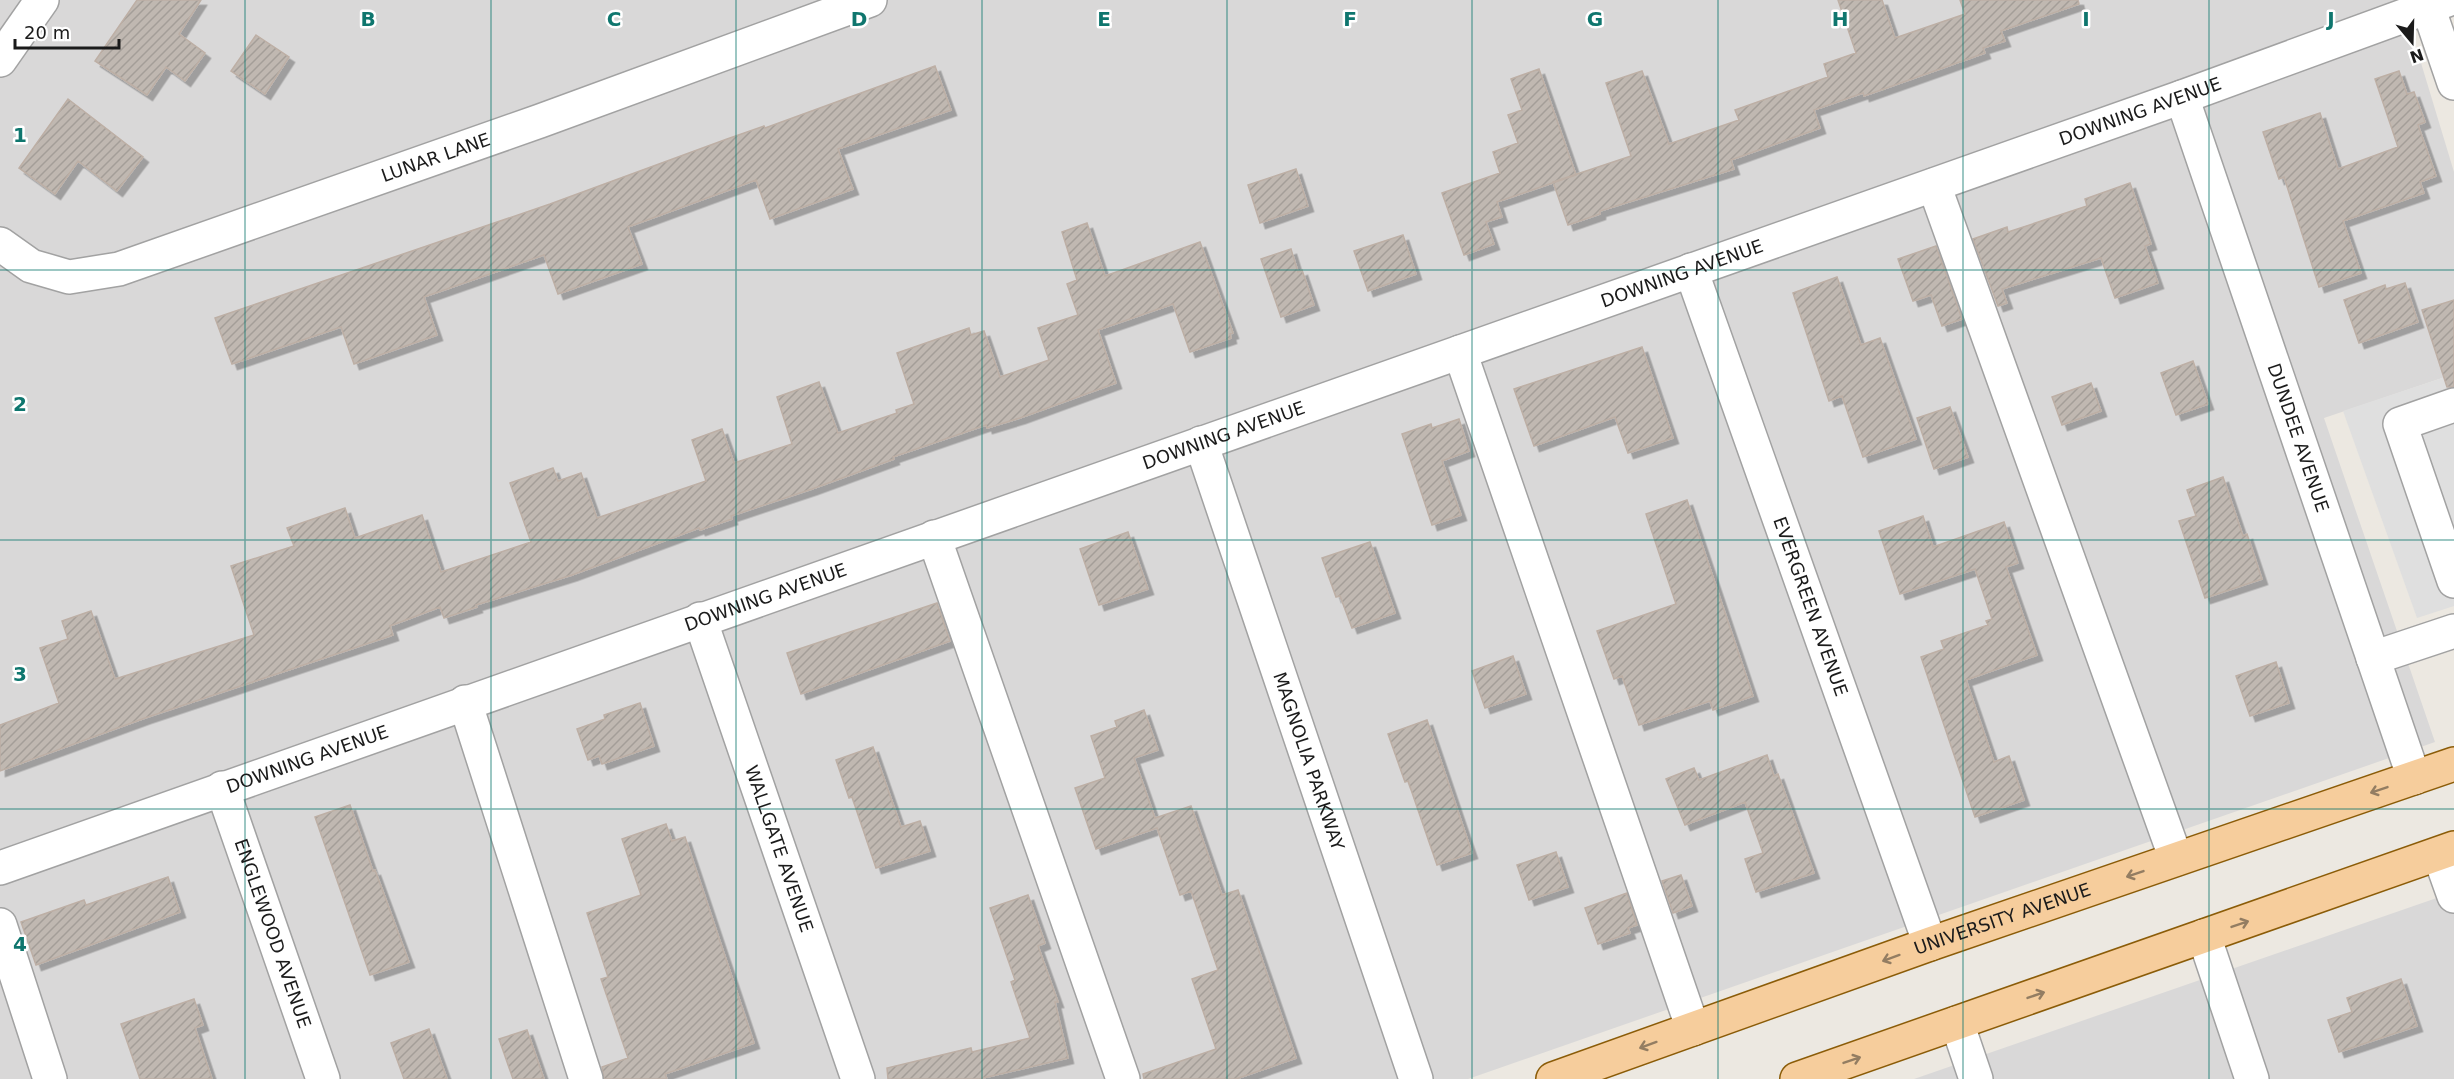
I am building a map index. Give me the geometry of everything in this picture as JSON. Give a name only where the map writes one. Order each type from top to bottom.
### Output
[{"type":"main road","name":"UNIVERSITY AVENUE","points":[[1553,1079],[1930,944],[2454,764]]},
{"type":"main road","points":[[1797,1079],[2447,851]]},
{"type":"street","points":[[0,60],[42,0]]},
{"type":"street","name":"LUNAR LANE","points":[[0,244],[31,266],[69,277],[118,269],[540,121],[870,0]]},
{"type":"street","points":[[2437,3],[2454,83]]},
{"type":"street","name":"DOWNING AVENUE","points":[[0,868],[2182,97],[2381,11],[2437,3]]},
{"type":"street","name":"DUNDEE AVENUE","points":[[2182,97],[2414,778]]},
{"type":"street","points":[[1934,185],[2176,859]]},
{"type":"street","name":"EVERGREEN AVENUE","points":[[1691,270],[1930,944]]},
{"type":"street","points":[[1460,352],[1693,1029]]},
{"type":"street","points":[[2454,405],[2400,424],[2454,580]]},
{"type":"street","name":"MAGNOLIA PARKWAY","points":[[1201,442],[1416,1079]]},
{"type":"street","points":[[934,537],[1123,1079]]},
{"type":"street","name":"WALLGATE AVENUE","points":[[700,619],[858,1079]]},
{"type":"street","points":[[2373,658],[2454,631]]},
{"type":"street","points":[[465,702],[586,1079]]},
{"type":"street","name":"ENGLEWOOD AVENUE","points":[[222,788],[323,1079]]},
{"type":"street","points":[[2447,851],[2454,896]]},
{"type":"street","points":[[0,926],[50,1079]]},
{"type":"street","points":[[2204,936],[2252,1079]]},
{"type":"street","points":[[1957,1023],[1976,1079]]},
{"type":"shaded area","points":[[0,0],[2402,0],[2454,172],[2454,374],[2324,418],[2435,742],[1468,1079],[0,1079]]},
{"type":"shaded area","points":[[2454,374],[2454,606],[2417,618],[2343,411]]},
{"type":"shaded area","points":[[2454,892],[2454,1079],[1914,1079]]},
{"type":"building","points":[[137,0],[201,0],[179,34],[205,53],[185,81],[166,67],[147,95],[95,61]]},
{"type":"building","points":[[1838,0],[1882,0],[1895,38],[1965,14],[1960,0],[2078,0],[2079,4],[2001,31],[2005,41],[1983,48],[1985,53],[1864,96],[1863,93],[1814,110],[1820,128],[1731,160],[1734,169],[1600,211],[1600,214],[1568,225],[1553,182],[1631,156],[1606,83],[1642,71],[1669,144],[1739,120],[1735,110],[1828,77],[1824,64],[1856,53]]},
{"type":"building","points":[[256,35],[289,57],[265,94],[231,71]]},
{"type":"building","points":[[935,66],[951,110],[838,149],[853,189],[770,219],[756,180],[628,227],[642,264],[558,294],[544,255],[424,297],[437,335],[354,364],[341,327],[232,364],[215,318],[550,204]]},
{"type":"building","points":[[1539,69],[1576,175],[1497,202],[1502,217],[1486,222],[1494,244],[1464,255],[1442,193],[1500,173],[1493,152],[1518,143],[1508,115],[1522,110],[1511,79]]},
{"type":"building","points":[[2399,71],[2407,94],[2414,92],[2425,122],[2418,125],[2436,176],[2420,182],[2424,193],[2343,221],[2361,273],[2319,287],[2284,177],[2279,179],[2263,132],[2320,113],[2338,169],[2398,147],[2375,79]]},
{"type":"building","points":[[68,99],[143,157],[117,191],[78,161],[55,194],[19,168]]},
{"type":"building","points":[[1296,169],[1308,206],[1260,223],[1248,185]]},
{"type":"building","points":[[2130,183],[2151,244],[2145,246],[2158,283],[2115,298],[2101,258],[2002,289],[2007,303],[1998,306],[1973,239],[2007,227],[2008,232],[2087,206],[2085,199]]},
{"type":"building","points":[[1087,223],[1105,276],[1200,242],[1233,333],[1230,334],[1231,338],[1190,352],[1173,304],[1098,330],[1116,383],[1020,418],[987,428],[986,425],[893,457],[894,459],[812,489],[731,516],[732,519],[700,530],[699,528],[572,575],[476,605],[477,607],[444,618],[440,607],[390,626],[393,635],[145,718],[0,771],[0,725],[59,703],[40,648],[68,639],[62,621],[91,611],[115,679],[254,635],[231,566],[294,546],[287,528],[345,508],[355,538],[422,515],[441,572],[531,542],[510,483],[553,468],[558,481],[581,473],[597,518],[706,481],[692,440],[722,429],[734,463],[792,444],[777,397],[819,382],[838,433],[897,413],[896,410],[914,404],[897,353],[969,328],[971,335],[984,331],[1000,377],[1049,360],[1038,328],[1078,315],[1067,284],[1077,280],[1062,232]]},
{"type":"building","points":[[1403,235],[1416,274],[1368,291],[1354,251]]},
{"type":"building","points":[[1936,246],[1962,319],[1942,326],[1931,295],[1913,301],[1898,259]]},
{"type":"building","points":[[1291,249],[1298,272],[1302,270],[1314,305],[1281,317],[1261,259]]},
{"type":"building","points":[[1837,277],[1861,345],[1880,338],[1916,439],[1863,457],[1842,396],[1829,401],[1793,293]]},
{"type":"building","points":[[2405,283],[2418,322],[2359,343],[2344,300],[2385,285],[2386,289]]},
{"type":"building","points":[[2454,300],[2454,387],[2447,387],[2422,310]]},
{"type":"building","points":[[1642,347],[1673,438],[1628,453],[1615,417],[1534,446],[1514,389]]},
{"type":"building","points":[[2193,361],[2208,404],[2176,415],[2161,373]]},
{"type":"building","points":[[2091,383],[2101,411],[2062,425],[2052,397]]},
{"type":"building","points":[[1950,407],[1968,457],[1934,469],[1917,418]]},
{"type":"building","points":[[1459,419],[1469,451],[1442,461],[1461,515],[1432,525],[1402,434],[1431,424],[1432,428]]},
{"type":"building","points":[[2223,477],[2243,536],[2247,534],[2262,579],[2205,598],[2179,521],[2196,516],[2187,490]]},
{"type":"building","points":[[1687,500],[1753,696],[1713,710],[1710,701],[1639,725],[1622,676],[1614,679],[1597,631],[1676,604],[1646,514]]},
{"type":"building","points":[[1923,516],[1933,547],[2004,522],[2018,563],[2006,567],[2037,655],[1966,680],[1994,762],[2009,756],[2024,800],[1975,817],[1921,657],[1944,649],[1941,641],[1988,625],[1986,621],[1992,619],[1975,569],[1900,594],[1879,531]]},
{"type":"building","points":[[1128,532],[1148,589],[1099,605],[1080,549]]},
{"type":"building","points":[[1370,542],[1395,613],[1352,628],[1340,596],[1336,597],[1322,558]]},
{"type":"building","points":[[937,603],[950,641],[801,694],[787,653]]},
{"type":"building","points":[[1513,656],[1526,694],[1485,708],[1472,671]]},
{"type":"building","points":[[2276,662],[2289,703],[2250,716],[2236,676]]},
{"type":"building","points":[[640,703],[654,746],[602,764],[599,756],[588,760],[577,729],[605,719],[604,715]]},
{"type":"building","points":[[1144,710],[1158,750],[1134,758],[1155,818],[1191,806],[1222,895],[1238,890],[1296,1058],[1236,1079],[1144,1079],[1143,1074],[1216,1049],[1192,979],[1218,970],[1191,891],[1180,895],[1157,828],[1096,849],[1075,788],[1105,778],[1091,736],[1117,727],[1115,721]]},
{"type":"building","points":[[1427,720],[1472,853],[1437,865],[1408,781],[1405,782],[1388,734]]},
{"type":"building","points":[[873,747],[901,827],[920,821],[930,851],[876,868],[852,797],[849,798],[836,760]]},
{"type":"building","points":[[1767,755],[1774,776],[1778,774],[1814,873],[1756,892],[1745,859],[1763,853],[1745,802],[1685,825],[1666,779],[1694,768],[1699,780]]},
{"type":"building","points":[[350,805],[409,962],[370,975],[315,817]]},
{"type":"building","points":[[666,824],[672,841],[685,837],[754,1043],[665,1074],[667,1079],[604,1079],[602,1067],[628,1058],[601,979],[608,977],[587,913],[641,895],[622,839]]},
{"type":"building","points":[[1556,852],[1568,887],[1529,900],[1517,865]]},
{"type":"building","points":[[1681,875],[1692,906],[1673,913],[1662,881]]},
{"type":"building","points":[[168,877],[180,912],[36,965],[21,922],[84,900],[86,905]]},
{"type":"building","points":[[1627,893],[1637,925],[1628,928],[1630,933],[1598,944],[1585,908]]},
{"type":"building","points":[[1028,895],[1045,943],[1038,946],[1058,1002],[1055,1002],[1068,1058],[979,1079],[888,1079],[887,1068],[971,1048],[972,1052],[1030,1038],[1011,982],[1015,980],[990,908]]},
{"type":"building","points":[[2401,979],[2417,1026],[2339,1052],[2328,1020],[2352,1012],[2347,998]]},
{"type":"building","points":[[194,999],[203,1025],[195,1028],[212,1079],[140,1079],[121,1024]]},
{"type":"building","points":[[429,1029],[447,1079],[404,1079],[391,1043]]},
{"type":"building","points":[[527,1030],[544,1079],[513,1079],[499,1039]]}]
